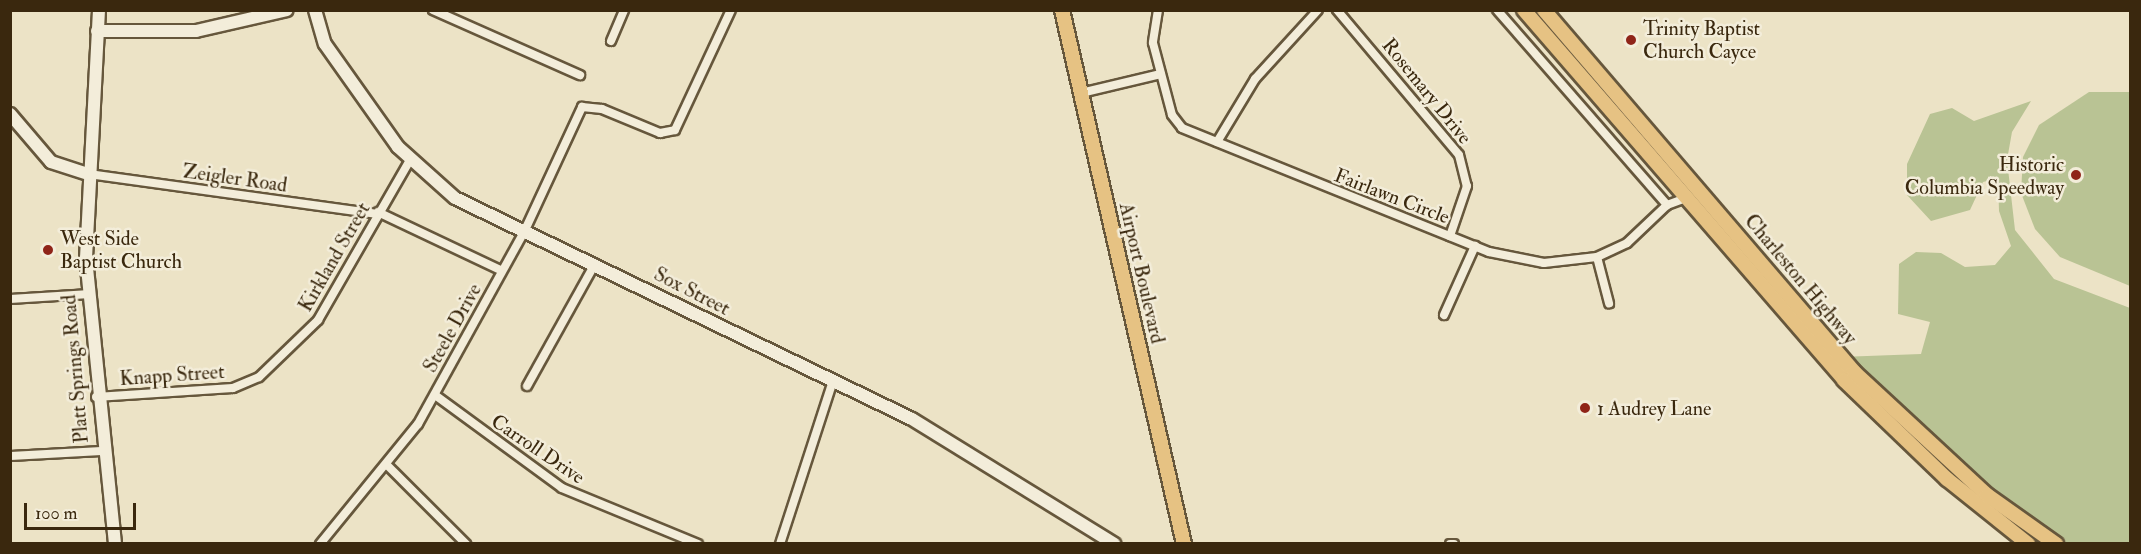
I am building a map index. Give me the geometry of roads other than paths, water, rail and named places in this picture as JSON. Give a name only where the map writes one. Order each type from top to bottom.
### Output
[{"type":"main road","name":"Airport Boulevard","points":[[1062,10],[1185,543]]},
{"type":"main road","name":"Charleston Highway","points":[[1524,10],[1685,198],[1883,421],[2028,543]]},
{"type":"main road","name":"Charleston Highway","points":[[1544,10],[1894,413],[1987,495],[2056,543]]},
{"type":"street","name":"Platt Springs Road","points":[[99,10],[89,174],[90,294],[96,397],[115,543]]},
{"type":"street","points":[[97,31],[196,31],[287,10]]},
{"type":"street","name":"Sox Street","points":[[315,10],[325,44],[409,162],[455,198],[595,264],[941,435],[1114,543]]},
{"type":"street","points":[[433,10],[580,75]]},
{"type":"street","points":[[611,41],[624,10]]},
{"type":"street","name":"Steele Drive","points":[[323,542],[387,465],[435,395],[525,230],[582,107],[610,112],[660,133],[675,130],[730,10]]},
{"type":"street","name":"Fairlawn Circle","points":[[1158,10],[1152,34],[1175,122],[1217,142],[1475,246],[1544,263],[1597,257],[1640,234],[1667,206],[1701,192]]},
{"type":"street","points":[[1217,142],[1255,79],[1318,10]]},
{"type":"street","name":"Rosemary Drive","points":[[1337,10],[1459,155],[1467,186],[1450,236]]},
{"type":"street","points":[[1497,10],[1667,206]]},
{"type":"street","points":[[1081,93],[1161,74]]},
{"type":"street","points":[[10,114],[51,162],[89,174]]},
{"type":"street","name":"Kirkland Street","points":[[250,383],[314,326],[409,162]]},
{"type":"street","name":"Zeigler Road","points":[[89,174],[378,213],[502,271]]},
{"type":"street","points":[[1444,315],[1475,246]]},
{"type":"street","points":[[1597,257],[1609,303]]},
{"type":"street","points":[[528,386],[595,264]]},
{"type":"street","points":[[10,299],[90,294]]},
{"type":"street","points":[[780,543],[833,381]]},
{"type":"street","name":"Knapp Street","points":[[96,397],[250,383]]},
{"type":"street","name":"Carroll Drive","points":[[435,395],[562,488],[698,543]]},
{"type":"street","points":[[10,456],[102,451]]},
{"type":"street","points":[[387,465],[466,543]]},
{"type":"place","name":"Trinity Baptist Church Cayce","points":[[1631,40]]},
{"type":"place","name":"Historic Columbia Speedway","points":[[2076,175]]},
{"type":"place","name":"West Side Baptist Church","points":[[48,250]]},
{"type":"place","name":"1 Audrey Lane","points":[[1585,408]]}]
